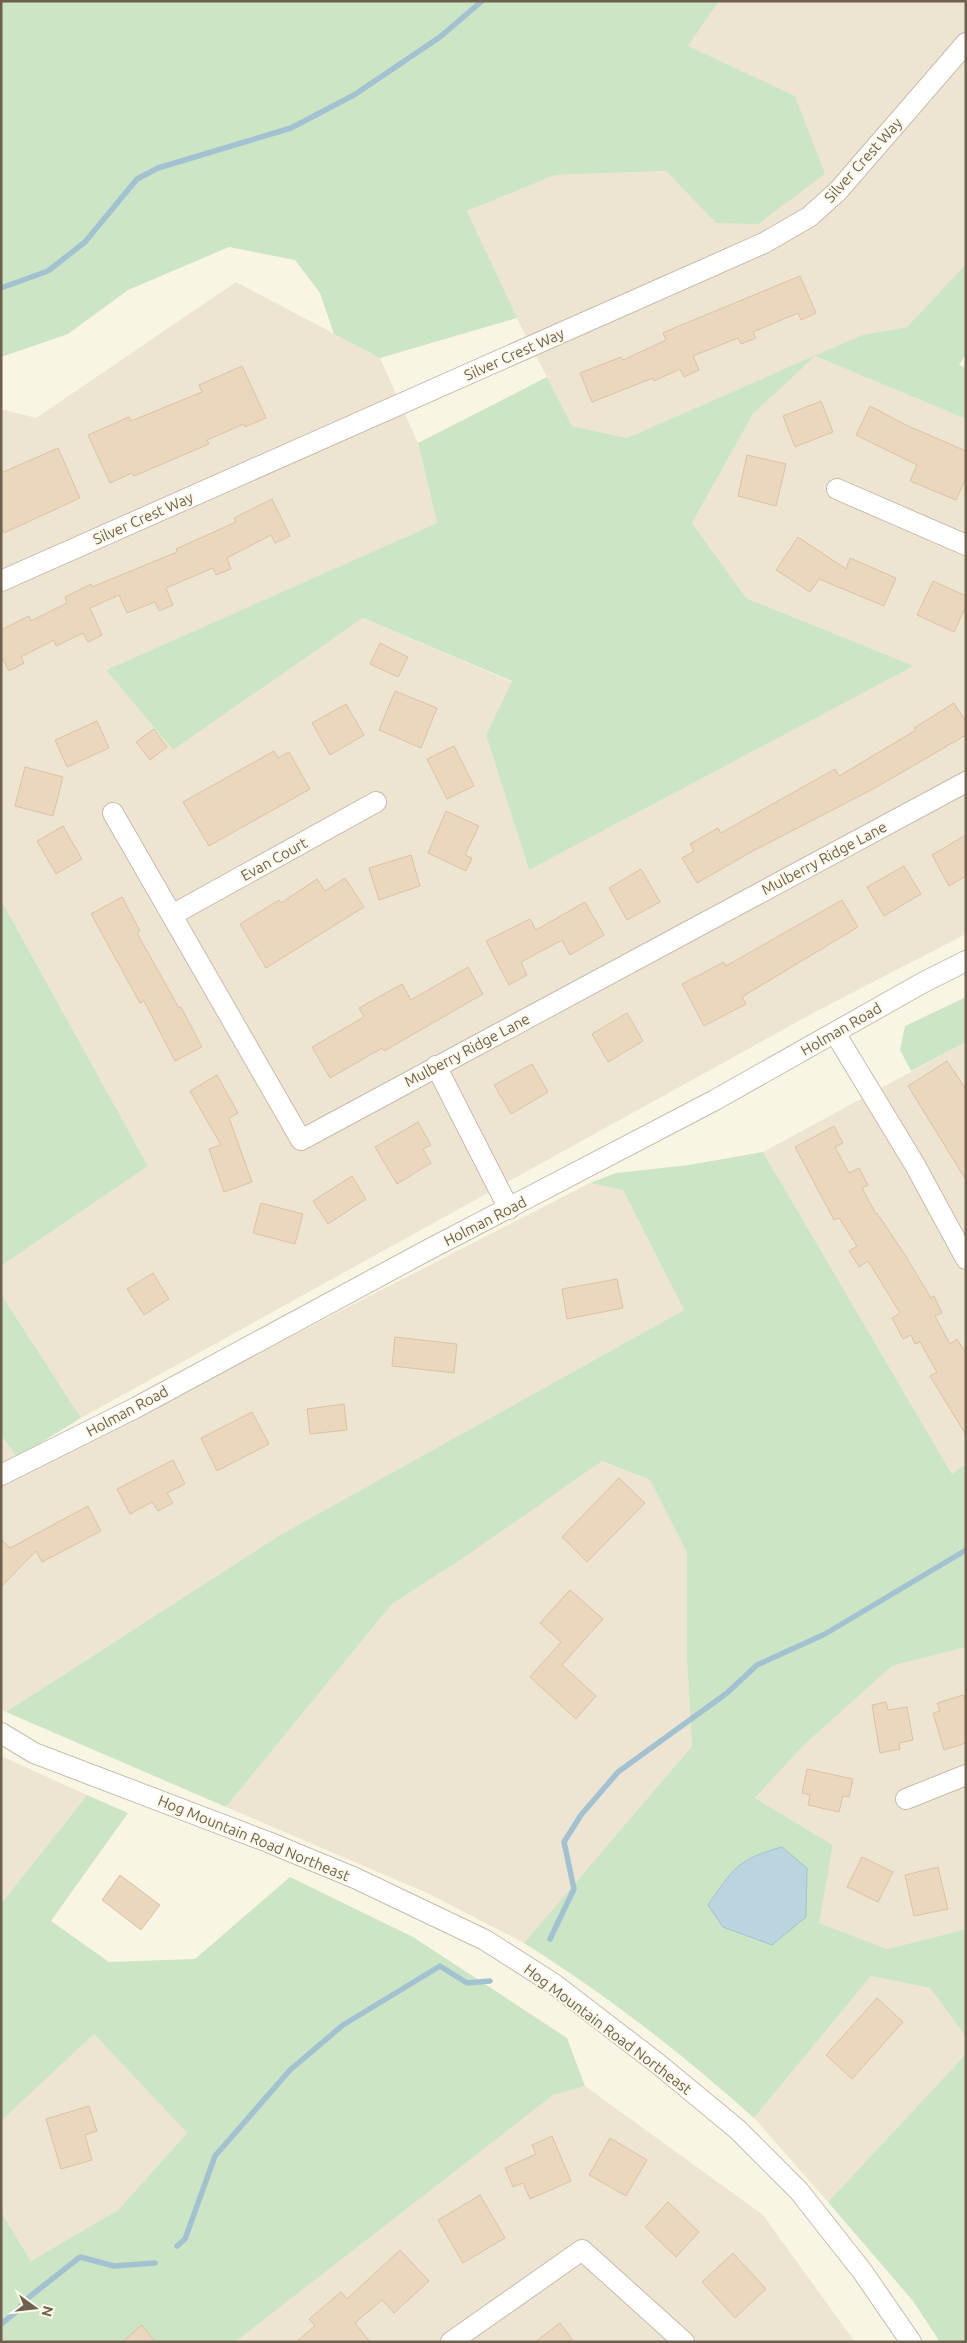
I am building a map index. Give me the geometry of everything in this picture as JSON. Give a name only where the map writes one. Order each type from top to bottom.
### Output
[{"type":"street","name":"Silver Crest Way","points":[[1,581],[764,243],[809,217],[838,191],[966,43]]},
{"type":"street","points":[[837,489],[966,545]]},
{"type":"street","name":"Mulberry Ridge Lane","points":[[113,813],[301,1140],[966,782]]},
{"type":"street","name":"Evan Court","points":[[172,916],[376,802]]},
{"type":"street","name":"Holman Road","points":[[1,1475],[137,1407],[424,1252],[715,1100],[924,982],[966,961]]},
{"type":"street","points":[[835,1033],[915,1164],[966,1259]]},
{"type":"street","points":[[436,1066],[509,1209]]},
{"type":"street","name":"Hog Mountain Road Northeast","points":[[1,1733],[34,1753],[268,1842],[355,1878],[485,1940],[554,1984],[657,2063],[737,2129],[800,2191],[862,2271],[911,2342]]},
{"type":"street","points":[[906,1799],[966,1776]]},
{"type":"street","points":[[451,2342],[582,2250],[684,2342]]},
{"type":"shaded area","points":[[719,1],[966,1],[966,264],[907,327],[862,335],[815,356],[966,419],[966,934],[815,1012],[81,1418],[1,1294],[1,1266],[148,1166],[1,900],[1,409],[36,418],[236,282],[380,358],[418,443],[437,523],[106,670],[173,750],[363,618],[512,682],[486,735],[529,870],[914,666],[746,598],[692,523],[753,414],[813,357],[627,438],[572,426],[509,303],[467,211],[555,175],[666,171],[716,222],[795,96],[687,46]]},
{"type":"shaded area","points":[[966,1042],[966,1464],[952,1474],[763,1152]]},
{"type":"shaded area","points":[[590,1183],[623,1189],[684,1310],[280,1535],[6,1712],[1,1709],[1,1485]]},
{"type":"shaded area","points":[[1,1435],[17,1457],[1,1465]]},
{"type":"shaded area","points":[[601,1461],[650,1480],[687,1553],[687,1660],[692,1746],[524,1943],[427,1893],[226,1807],[392,1604],[465,1557]]},
{"type":"shaded area","points":[[966,1647],[966,1927],[959,1931],[887,1949],[818,1923],[833,1845],[755,1798],[803,1746],[892,1666]]},
{"type":"shaded area","points":[[1,1756],[87,1795],[1,1904]]},
{"type":"shaded area","points":[[871,1976],[930,1988],[966,2037],[966,2054],[828,2202],[754,2118]]},
{"type":"shaded area","points":[[94,2034],[187,2133],[118,2210],[31,2261],[1,2212],[1,2121]]},
{"type":"shaded area","points":[[585,2086],[763,2215],[855,2342],[235,2342],[553,2094]]},
{"type":"green space","points":[[1,1],[719,1],[688,46],[795,96],[825,174],[758,224],[716,223],[666,171],[555,175],[467,211],[517,318],[380,358],[334,334],[320,293],[295,260],[229,247],[128,290],[68,334],[1,357]]},
{"type":"green space","points":[[966,264],[966,354],[959,365],[966,368],[966,419],[815,356],[753,414],[692,523],[746,598],[914,666],[529,870],[486,735],[512,681],[363,618],[173,750],[106,670],[437,523],[418,443],[547,377],[572,426],[627,438],[862,335],[907,327]]},
{"type":"green space","points":[[1,900],[148,1166],[1,1266]]},
{"type":"green space","points":[[966,997],[966,1042],[911,1071],[900,1050],[905,1026]]},
{"type":"green space","points":[[763,1152],[952,1474],[966,1464],[966,1647],[892,1666],[803,1746],[755,1798],[833,1845],[819,1923],[887,1949],[959,1931],[966,1927],[966,2037],[930,1988],[871,1976],[754,2118],[643,2026],[584,1983],[524,1943],[692,1746],[687,1660],[687,1553],[650,1480],[602,1461],[465,1557],[392,1604],[226,1807],[6,1712],[280,1535],[684,1310],[623,1190],[590,1183],[616,1173],[689,1165]]},
{"type":"green space","points":[[1,1294],[81,1418],[17,1457],[1,1435]]},
{"type":"green space","points":[[87,1795],[128,1813],[51,1921],[109,1962],[195,1959],[290,1877],[413,1937],[567,2038],[585,2086],[553,2095],[235,2342],[1,2342],[1,2212],[31,2261],[118,2210],[187,2133],[94,2034],[1,2121],[1,1904]]},
{"type":"green space","points":[[966,2054],[966,2342],[940,2342],[913,2301],[828,2202]]},
{"type":"water","points":[[782,1847],[807,1868],[806,1917],[772,1945],[723,1927],[708,1905],[724,1882],[745,1861],[767,1851]]},
{"type":"building","points":[[800,276],[816,313],[801,320],[798,313],[753,332],[756,338],[741,344],[738,338],[693,356],[699,370],[684,377],[680,369],[654,381],[653,378],[592,402],[580,373],[621,357],[623,360],[666,340],[663,333]]},
{"type":"building","points":[[242,366],[266,418],[245,427],[244,424],[207,440],[209,444],[134,476],[132,473],[110,483],[88,435],[129,417],[131,421],[202,392],[199,385]]},
{"type":"building","points":[[821,401],[833,432],[795,447],[783,416]]},
{"type":"building","points":[[870,406],[908,426],[966,451],[966,478],[956,500],[910,481],[917,465],[856,435]]},
{"type":"building","points":[[58,448],[80,498],[4,533],[1,525],[1,473]]},
{"type":"building","points":[[747,455],[786,464],[776,506],[738,496]]},
{"type":"building","points":[[272,499],[290,536],[275,543],[271,535],[227,558],[231,569],[216,575],[213,568],[166,588],[173,605],[159,611],[155,602],[127,613],[119,595],[90,608],[102,635],[88,642],[83,633],[56,646],[54,640],[21,657],[24,663],[9,671],[1,656],[1,630],[29,616],[31,621],[67,603],[65,597],[91,584],[92,587],[177,552],[176,549],[236,522],[234,518]]},
{"type":"building","points":[[798,537],[846,569],[850,558],[896,578],[884,606],[819,579],[810,592],[776,570]]},
{"type":"building","points":[[933,581],[966,596],[966,606],[954,632],[917,615]]},
{"type":"building","points":[[380,643],[408,657],[398,677],[370,664]]},
{"type":"building","points":[[395,691],[437,708],[421,748],[379,730]]},
{"type":"building","points":[[954,703],[966,722],[966,735],[875,788],[751,852],[697,883],[682,858],[694,851],[690,844],[718,828],[721,833],[835,769],[839,776],[916,730],[914,728]]},
{"type":"building","points":[[346,704],[364,735],[330,755],[312,723]]},
{"type":"building","points":[[97,721],[109,748],[67,767],[55,740]]},
{"type":"building","points":[[154,729],[167,747],[150,760],[136,742]]},
{"type":"building","points":[[454,746],[474,786],[447,799],[427,759]]},
{"type":"building","points":[[274,751],[278,758],[289,752],[310,789],[209,846],[183,802]]},
{"type":"building","points":[[25,767],[63,777],[53,816],[15,806]]},
{"type":"building","points":[[446,811],[479,826],[465,855],[472,858],[466,871],[428,853]]},
{"type":"building","points":[[63,826],[82,859],[56,874],[37,841]]},
{"type":"building","points":[[966,835],[966,876],[949,886],[932,855]]},
{"type":"building","points":[[411,855],[420,886],[379,900],[369,868]]},
{"type":"building","points":[[904,866],[921,894],[884,916],[867,887]]},
{"type":"building","points":[[641,869],[660,902],[627,920],[609,888]]},
{"type":"building","points":[[345,878],[364,907],[266,968],[240,924],[279,900],[281,903],[317,879],[325,891]]},
{"type":"building","points":[[122,897],[140,931],[137,933],[179,1008],[181,1007],[202,1047],[175,1061],[144,1001],[140,1003],[91,914]]},
{"type":"building","points":[[842,900],[858,927],[742,997],[746,1004],[704,1026],[682,984],[724,962],[726,966]]},
{"type":"building","points":[[585,902],[604,935],[570,955],[562,940],[521,962],[527,975],[509,985],[486,941],[530,919],[536,930]]},
{"type":"building","points":[[468,967],[483,994],[384,1051],[382,1048],[330,1078],[312,1047],[364,1017],[359,1008],[402,984],[411,1000]]},
{"type":"building","points":[[627,1013],[643,1041],[608,1062],[592,1034]]},
{"type":"building","points":[[947,1061],[966,1089],[966,1180],[908,1086]]},
{"type":"building","points":[[532,1064],[548,1092],[511,1114],[494,1085]]},
{"type":"building","points":[[217,1075],[238,1113],[229,1118],[252,1182],[224,1192],[209,1149],[221,1145],[190,1091]]},
{"type":"building","points":[[418,1122],[431,1145],[423,1149],[431,1163],[397,1184],[375,1147]]},
{"type":"building","points":[[834,1126],[843,1143],[835,1147],[849,1173],[859,1168],[868,1185],[862,1188],[876,1214],[905,1255],[931,1298],[934,1296],[942,1313],[935,1316],[950,1344],[957,1339],[966,1353],[966,1435],[930,1376],[937,1372],[920,1342],[915,1344],[911,1335],[903,1339],[892,1318],[900,1313],[868,1261],[859,1267],[849,1251],[857,1246],[839,1218],[834,1220],[795,1147]]},
{"type":"building","points":[[352,1176],[366,1199],[328,1224],[313,1201]]},
{"type":"building","points":[[261,1203],[303,1214],[295,1244],[253,1233]]},
{"type":"building","points":[[153,1273],[169,1299],[144,1315],[127,1289]]},
{"type":"building","points":[[617,1279],[623,1308],[567,1319],[562,1289]]},
{"type":"building","points":[[395,1337],[457,1344],[454,1373],[392,1366]]},
{"type":"building","points":[[344,1404],[347,1430],[310,1434],[307,1409]]},
{"type":"building","points":[[252,1412],[269,1444],[217,1471],[201,1438]]},
{"type":"building","points":[[173,1460],[185,1484],[167,1493],[173,1503],[158,1511],[152,1502],[130,1514],[117,1489]]},
{"type":"building","points":[[619,1478],[645,1503],[587,1562],[562,1537]]},
{"type":"building","points":[[88,1506],[101,1531],[42,1562],[36,1551],[1,1587],[1,1539],[10,1548]]},
{"type":"building","points":[[570,1590],[603,1619],[562,1665],[596,1696],[576,1719],[530,1677],[561,1642],[540,1623]]},
{"type":"building","points":[[963,1695],[966,1703],[966,1743],[944,1750],[933,1713],[940,1711],[937,1703]]},
{"type":"building","points":[[886,1702],[888,1710],[907,1707],[913,1740],[899,1743],[900,1749],[880,1753],[872,1705]]},
{"type":"building","points":[[807,1769],[853,1779],[849,1797],[843,1796],[839,1812],[808,1805],[810,1795],[802,1793]]},
{"type":"building","points":[[862,1857],[893,1872],[878,1902],[847,1887]]},
{"type":"building","points":[[938,1867],[948,1909],[914,1916],[905,1875]]},
{"type":"building","points":[[120,1875],[160,1905],[141,1930],[102,1900]]},
{"type":"building","points":[[877,1998],[903,2022],[852,2079],[826,2055]]},
{"type":"building","points":[[89,2106],[97,2131],[85,2135],[92,2160],[61,2169],[46,2119]]},
{"type":"building","points":[[552,2136],[571,2181],[530,2199],[523,2183],[513,2187],[505,2168],[536,2154],[532,2145]]},
{"type":"building","points":[[610,2138],[647,2160],[626,2196],[589,2175]]},
{"type":"building","points":[[480,2195],[505,2238],[463,2263],[438,2220]]},
{"type":"building","points":[[668,2202],[699,2232],[676,2257],[645,2227]]},
{"type":"building","points":[[400,2250],[429,2281],[394,2313],[382,2300],[355,2323],[370,2342],[296,2342],[315,2326],[309,2319],[341,2292],[347,2299]]},
{"type":"building","points":[[733,2253],[766,2289],[735,2318],[702,2282]]},
{"type":"building","points":[[560,2323],[574,2342],[535,2342]]},
{"type":"building","points":[[142,2325],[155,2342],[122,2342]]},
{"type":"waterway","points":[[1,288],[48,271],[85,242],[137,179],[158,168],[291,128],[354,95],[440,37],[482,1]]},
{"type":"waterway","points":[[550,1939],[574,1889],[564,1842],[581,1815],[618,1772],[727,1693],[757,1665],[825,1634],[966,1550]]},
{"type":"waterway","points":[[177,2246],[185,2239],[215,2156],[290,2070],[343,2025],[440,1966],[467,1983],[490,1981]]},
{"type":"waterway","points":[[1,2324],[16,2312],[28,2298],[80,2257],[114,2266],[155,2263]]}]
